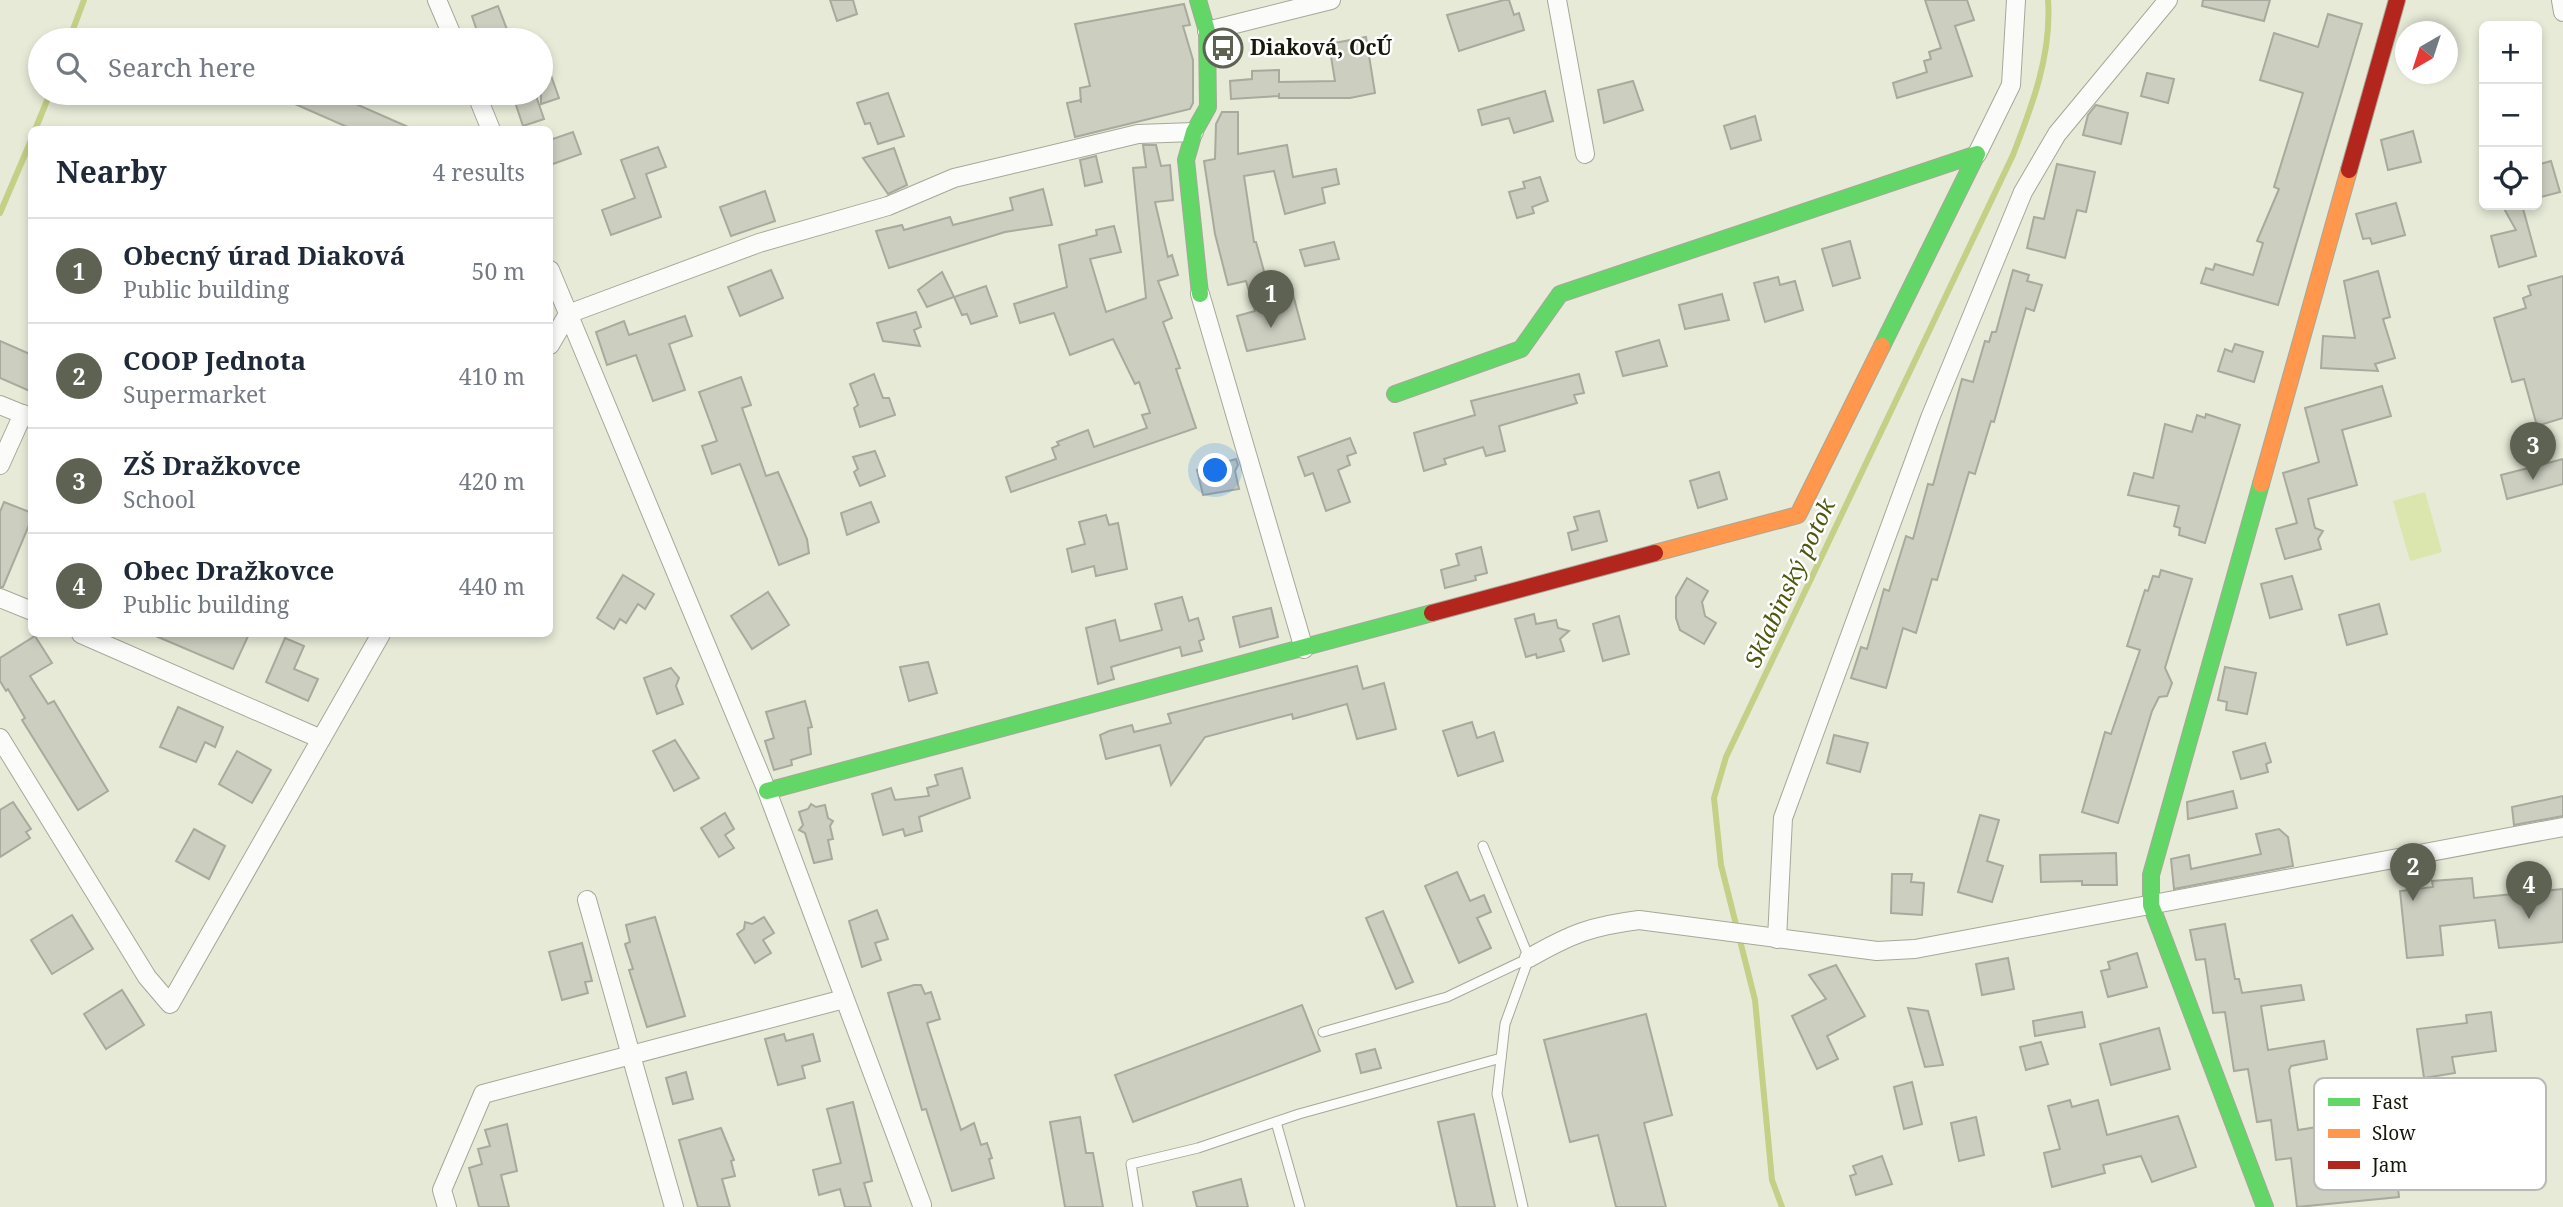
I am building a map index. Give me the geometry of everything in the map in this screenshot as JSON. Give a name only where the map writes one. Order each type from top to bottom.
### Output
[{"type":"street","points":[[1198,0],[1207,31],[1208,107],[1195,132],[1186,160],[1200,294],[1304,649]]},
{"type":"street","points":[[1207,31],[1331,0]]},
{"type":"street","points":[[1557,0],[1584,154]]},
{"type":"street","points":[[767,791],[1304,649],[1798,514],[2011,85],[2016,0]]},
{"type":"street","points":[[1772,938],[1783,818],[1930,418],[2023,192],[2057,134],[2168,0]]},
{"type":"street","points":[[2264,1207],[2151,905],[2151,875],[2397,0]]},
{"type":"street","points":[[2561,0],[2563,12]]},
{"type":"street","points":[[444,2],[451,28]]},
{"type":"street","points":[[481,105],[489,126]]},
{"type":"street","points":[[553,340],[568,314],[759,243],[888,206],[954,178],[1138,135],[1195,132]]},
{"type":"street","points":[[1395,394],[1521,349],[1560,294],[1977,154]]},
{"type":"street","points":[[553,277],[767,791],[922,1205]]},
{"type":"street","points":[[0,405],[27,416],[0,465]]},
{"type":"street","points":[[0,598],[28,609]]},
{"type":"street","points":[[89,637],[321,739]]},
{"type":"street","points":[[0,738],[147,977],[170,1004],[379,637]]},
{"type":"street","points":[[1529,958],[1571,934],[1602,925],[1639,920],[1877,951],[1915,949],[2563,827]]},
{"type":"street","points":[[587,900],[674,1207]]},
{"type":"street","points":[[447,1207],[442,1190],[483,1094],[844,999]]},
{"type":"lane","points":[[1483,846],[1529,958],[1505,1024],[1497,1094],[1523,1207]]},
{"type":"lane","points":[[1323,1032],[1447,997],[1529,958]]},
{"type":"lane","points":[[1138,1207],[1131,1164],[1198,1148],[1276,1122],[1501,1058]]},
{"type":"lane","points":[[1276,1122],[1300,1207]]},
{"type":"green space","points":[[2425,492],[2442,552],[2410,561],[2393,501]]},
{"type":"building","points":[[830,0],[853,0],[857,14],[837,21]]},
{"type":"building","points":[[1509,0],[1514,15],[1519,13],[1524,30],[1459,51],[1447,15]]},
{"type":"building","points":[[1925,0],[1967,0],[1974,20],[1955,26],[1972,76],[1897,98],[1893,83],[1927,72],[1924,61],[1931,59],[1929,52],[1941,48]]},
{"type":"building","points":[[2203,0],[2270,0],[2264,21],[2202,6]]},
{"type":"building","points":[[1184,4],[1190,25],[1183,26],[1193,60],[1193,103],[1190,109],[1075,137],[1067,103],[1081,100],[1080,88],[1090,86],[1075,24]]},
{"type":"building","points":[[498,6],[506,28],[476,28],[472,16]]},
{"type":"building","points":[[2328,14],[2362,24],[2278,305],[2201,283],[2206,268],[2213,270],[2215,264],[2253,275],[2263,243],[2257,241],[2279,189],[2274,187],[2303,93],[2260,80],[2274,33],[2318,47]]},
{"type":"building","points":[[1366,37],[1375,93],[1350,98],[1279,96],[1231,99],[1230,81],[1252,79],[1252,71],[1279,70],[1279,82],[1335,81],[1329,44]]},
{"type":"building","points":[[2147,73],[2174,79],[2168,103],[2141,96]]},
{"type":"building","points":[[553,81],[559,98],[553,100]]},
{"type":"building","points":[[1633,81],[1643,110],[1604,123],[1598,90]]},
{"type":"building","points":[[1545,91],[1553,121],[1514,133],[1509,118],[1482,125],[1478,110]]},
{"type":"building","points":[[888,93],[904,136],[878,144],[870,123],[865,124],[857,103]]},
{"type":"building","points":[[297,105],[358,105],[406,126],[345,126]]},
{"type":"building","points":[[516,105],[539,105],[544,119],[523,126]]},
{"type":"building","points":[[2096,105],[2128,113],[2121,144],[2083,135],[2088,115]]},
{"type":"building","points":[[1222,112],[1238,112],[1238,154],[1287,145],[1293,177],[1336,169],[1339,184],[1322,188],[1325,203],[1285,214],[1274,171],[1244,176],[1254,242],[1271,297],[1292,291],[1305,339],[1247,351],[1237,316],[1255,311],[1246,281],[1228,285],[1215,234],[1204,161],[1215,159],[1216,124]]},
{"type":"building","points":[[1755,116],[1761,140],[1731,149],[1724,126]]},
{"type":"building","points":[[2413,131],[2421,162],[2388,170],[2381,140]]},
{"type":"building","points":[[573,132],[581,154],[553,164],[553,139]]},
{"type":"building","points":[[1143,145],[1156,145],[1161,166],[1170,165],[1173,200],[1155,202],[1168,257],[1172,255],[1178,275],[1158,281],[1172,318],[1163,322],[1180,368],[1176,369],[1196,428],[1011,492],[1006,477],[1056,459],[1052,448],[1059,445],[1057,442],[1088,430],[1094,447],[1147,428],[1142,415],[1150,413],[1139,382],[1135,384],[1113,339],[1070,355],[1054,313],[1020,323],[1014,304],[1067,287],[1059,245],[1097,235],[1096,230],[1114,226],[1121,252],[1090,259],[1106,312],[1146,298],[1133,168],[1146,167]]},
{"type":"building","points":[[658,147],[666,167],[646,174],[661,217],[611,235],[602,210],[635,198],[621,160]]},
{"type":"building","points":[[894,148],[907,185],[888,194],[863,158]]},
{"type":"building","points":[[1096,156],[1102,182],[1085,186],[1080,160]]},
{"type":"building","points":[[2551,161],[2560,192],[2542,197],[2542,164]]},
{"type":"building","points":[[2057,164],[2095,172],[2086,212],[2077,210],[2065,258],[2027,248],[2034,217],[2044,219]]},
{"type":"building","points":[[1540,177],[1548,201],[1532,207],[1534,213],[1517,218],[1509,192],[1525,188],[1523,182]]},
{"type":"building","points":[[1043,189],[1052,225],[1005,232],[889,268],[876,231],[902,225],[904,230],[950,217],[953,225],[1013,210],[1010,198]]},
{"type":"building","points":[[765,191],[775,221],[731,236],[720,207]]},
{"type":"building","points":[[2396,203],[2405,235],[2372,244],[2370,238],[2363,239],[2356,214]]},
{"type":"building","points":[[2505,210],[2523,210],[2536,256],[2499,267],[2491,236],[2516,230]]},
{"type":"building","points":[[1850,241],[1860,278],[1833,286],[1822,249]]},
{"type":"building","points":[[1334,242],[1339,259],[1305,266],[1300,250]]},
{"type":"building","points":[[771,270],[783,298],[740,316],[728,287]]},
{"type":"building","points":[[2013,270],[2029,275],[2027,281],[2042,285],[2034,311],[2026,308],[1994,422],[1991,421],[1975,474],[1969,472],[1937,580],[1932,579],[1916,633],[1903,628],[1886,688],[1851,678],[1861,647],[1867,649],[1884,589],[1889,591],[1906,536],[1913,539],[1928,484],[1933,485],[1962,379],[1973,382],[1985,341],[1989,342],[1992,332],[1996,332]]},
{"type":"building","points":[[2378,271],[2390,317],[2383,319],[2395,358],[2375,364],[2378,371],[2321,368],[2323,336],[2355,338],[2344,281]]},
{"type":"building","points":[[942,272],[954,297],[927,307],[918,290]]},
{"type":"building","points":[[2563,276],[2563,418],[2537,426],[2524,379],[2512,382],[2494,318],[2526,308],[2523,298],[2531,295],[2528,286]]},
{"type":"building","points":[[1778,277],[1780,285],[1795,281],[1803,310],[1765,322],[1754,283]]},
{"type":"building","points":[[986,286],[997,316],[971,324],[967,314],[962,315],[954,297]]},
{"type":"building","points":[[1722,294],[1729,320],[1685,329],[1679,305]]},
{"type":"building","points":[[916,312],[921,327],[914,330],[920,346],[883,341],[877,323]]},
{"type":"building","points":[[685,316],[692,336],[669,344],[685,390],[653,401],[636,355],[607,365],[596,332],[624,321],[629,335]]},
{"type":"building","points":[[1659,340],[1667,366],[1623,376],[1616,352]]},
{"type":"building","points":[[0,341],[28,353],[28,390],[0,378]]},
{"type":"building","points":[[2235,344],[2263,352],[2254,382],[2218,371],[2225,349],[2232,352]]},
{"type":"building","points":[[874,374],[883,398],[889,398],[895,415],[860,427],[854,408],[858,405],[850,384]]},
{"type":"building","points":[[1579,374],[1584,393],[1574,395],[1577,403],[1499,426],[1505,451],[1486,456],[1483,447],[1444,459],[1446,464],[1424,471],[1414,433],[1475,415],[1471,401]]},
{"type":"building","points":[[741,377],[751,405],[742,408],[766,476],[778,472],[807,539],[809,553],[779,565],[740,464],[712,474],[702,446],[717,441],[699,392]]},
{"type":"building","points":[[2382,386],[2391,416],[2342,430],[2357,485],[2308,499],[2315,528],[2323,531],[2318,539],[2321,549],[2285,559],[2276,529],[2297,523],[2283,473],[2319,462],[2305,408]]},
{"type":"building","points":[[2206,414],[2240,425],[2205,543],[2179,535],[2180,528],[2174,526],[2179,506],[2128,495],[2134,473],[2153,478],[2165,424],[2192,432],[2197,415],[2205,418]]},
{"type":"building","points":[[1350,438],[1356,453],[1347,456],[1350,465],[1338,470],[1350,502],[1326,511],[1313,473],[1305,476],[1298,457]]},
{"type":"building","points":[[875,451],[885,476],[860,486],[854,472],[858,469],[853,457]]},
{"type":"building","points":[[1236,459],[1238,465],[1235,471],[1239,489],[1203,495],[1197,470]]},
{"type":"building","points":[[2563,459],[2563,484],[2507,499],[2501,475]]},
{"type":"building","points":[[1719,472],[1727,499],[1698,508],[1690,481]]},
{"type":"building","points":[[4,502],[28,511],[28,528],[3,587],[0,587],[0,512]]},
{"type":"building","points":[[871,502],[879,522],[847,535],[841,513]]},
{"type":"building","points":[[1599,511],[1607,541],[1572,550],[1568,533],[1578,530],[1574,517]]},
{"type":"building","points":[[1106,515],[1109,525],[1118,523],[1127,569],[1096,576],[1094,566],[1072,572],[1067,549],[1085,544],[1079,522]]},
{"type":"building","points":[[1481,547],[1487,573],[1475,576],[1476,580],[1445,588],[1441,570],[1459,565],[1456,554]]},
{"type":"building","points":[[2161,570],[2192,579],[2165,668],[2172,683],[2167,696],[2159,697],[2152,711],[2118,823],[2082,812],[2105,732],[2111,734],[2140,650],[2127,646],[2145,590],[2148,591],[2153,576],[2159,577]]},
{"type":"building","points":[[623,575],[654,594],[645,609],[638,604],[626,623],[620,619],[614,629],[597,618]]},
{"type":"building","points":[[2292,576],[2302,609],[2270,618],[2261,584]]},
{"type":"building","points":[[1687,578],[1708,591],[1702,602],[1705,616],[1716,623],[1704,644],[1680,630],[1676,618],[1676,597]]},
{"type":"building","points":[[768,592],[789,625],[752,649],[731,616]]},
{"type":"building","points":[[1182,597],[1189,621],[1198,618],[1204,639],[1199,641],[1202,651],[1182,656],[1180,647],[1111,667],[1114,679],[1098,684],[1086,628],[1115,620],[1120,641],[1162,630],[1155,604]]},
{"type":"building","points":[[2379,604],[2387,634],[2347,645],[2339,615]]},
{"type":"building","points":[[1271,608],[1278,637],[1240,647],[1233,617]]},
{"type":"building","points":[[1534,614],[1536,624],[1556,620],[1558,628],[1569,631],[1560,639],[1564,651],[1537,658],[1536,654],[1526,657],[1515,619]]},
{"type":"building","points":[[1619,616],[1629,654],[1603,661],[1593,624]]},
{"type":"building","points":[[36,637],[52,663],[30,676],[48,704],[54,701],[108,791],[78,810],[22,720],[25,718],[8,689],[6,691],[0,681],[0,658]]},
{"type":"building","points":[[158,637],[248,637],[233,669]]},
{"type":"building","points":[[285,638],[304,646],[294,669],[318,679],[308,701],[266,682]]},
{"type":"building","points":[[928,662],[937,693],[909,701],[900,667]]},
{"type":"building","points":[[1357,666],[1363,689],[1384,683],[1396,729],[1357,739],[1347,704],[1293,719],[1292,714],[1205,737],[1171,785],[1160,745],[1106,759],[1100,735],[1109,731],[1132,725],[1134,732],[1171,723],[1168,714]]},
{"type":"building","points":[[2225,667],[2256,673],[2247,714],[2226,710],[2227,702],[2218,700]]},
{"type":"building","points":[[671,668],[679,678],[676,686],[683,704],[657,714],[644,678]]},
{"type":"building","points":[[805,701],[812,727],[808,728],[811,754],[791,760],[792,765],[774,770],[765,741],[774,738],[766,712]]},
{"type":"building","points":[[178,707],[223,727],[215,747],[205,742],[196,762],[160,747]]},
{"type":"building","points":[[1472,722],[1477,738],[1494,732],[1503,761],[1458,776],[1443,731]]},
{"type":"building","points":[[1834,735],[1868,743],[1860,772],[1827,763]]},
{"type":"building","points":[[675,740],[699,778],[674,791],[653,751]]},
{"type":"building","points":[[2265,743],[2271,762],[2266,764],[2268,772],[2241,779],[2233,752]]},
{"type":"building","points":[[237,751],[271,770],[252,803],[219,784]]},
{"type":"building","points":[[962,768],[970,798],[919,817],[922,831],[905,836],[903,829],[883,835],[872,794],[891,788],[895,800],[929,796],[927,788],[938,785],[935,775]]},
{"type":"building","points":[[2233,791],[2237,808],[2188,819],[2187,802]]},
{"type":"building","points":[[2563,796],[2563,816],[2514,825],[2512,807]]},
{"type":"building","points":[[13,802],[31,829],[26,832],[30,838],[0,857],[0,810]]},
{"type":"building","points":[[811,804],[816,807],[825,805],[828,818],[833,821],[830,826],[833,839],[828,840],[832,859],[814,863],[805,833],[799,830],[803,825],[799,812],[808,809]]},
{"type":"building","points":[[725,813],[734,829],[725,835],[734,848],[719,857],[701,828]]},
{"type":"building","points":[[1980,815],[1999,820],[1987,861],[2003,866],[1992,902],[1958,892]]},
{"type":"building","points":[[194,829],[225,846],[209,879],[176,861]]},
{"type":"building","points":[[2279,829],[2288,837],[2293,866],[2174,889],[2171,859],[2189,855],[2191,869],[2261,854],[2256,834]]},
{"type":"building","points":[[2116,853],[2117,885],[2082,885],[2082,881],[2041,882],[2040,855]]},
{"type":"building","points":[[1457,872],[1470,901],[1484,895],[1491,912],[1477,918],[1491,948],[1459,963],[1425,886]]},
{"type":"building","points":[[1892,874],[1912,874],[1911,882],[1924,883],[1922,915],[1891,913]]},
{"type":"building","points":[[2472,878],[2474,898],[2563,889],[2563,942],[2499,948],[2495,920],[2440,926],[2443,955],[2407,958],[2400,891],[2433,887],[2432,881]]},
{"type":"building","points":[[877,910],[888,939],[875,943],[881,960],[862,967],[849,921]]},
{"type":"building","points":[[1383,911],[1413,982],[1396,989],[1366,918]]},
{"type":"building","points":[[72,915],[93,949],[52,974],[31,940]]},
{"type":"building","points":[[655,917],[685,1016],[647,1027],[629,970],[633,969],[625,944],[630,942],[626,925]]},
{"type":"building","points":[[764,917],[774,933],[763,940],[771,953],[755,963],[737,934],[744,929],[745,922],[752,924]]},
{"type":"building","points":[[2225,924],[2235,979],[2239,979],[2242,993],[2301,985],[2304,1000],[2261,1006],[2268,1050],[2324,1041],[2327,1059],[2291,1066],[2289,1070],[2298,1130],[2314,1127],[2314,1190],[2398,1190],[2399,1197],[2297,1207],[2291,1158],[2276,1160],[2271,1120],[2257,1122],[2248,1069],[2234,1071],[2225,1012],[2213,1013],[2205,959],[2196,960],[2190,930]]},
{"type":"building","points":[[582,943],[592,981],[585,982],[588,993],[562,1000],[549,952]]},
{"type":"building","points":[[2137,953],[2147,987],[2108,997],[2101,971],[2110,969],[2108,962]]},
{"type":"building","points":[[2008,958],[2014,989],[1982,995],[1976,964]]},
{"type":"building","points":[[1836,965],[1865,1016],[1827,1036],[1838,1059],[1817,1069],[1792,1016],[1826,999],[1809,975]]},
{"type":"building","points":[[921,985],[925,994],[931,992],[940,1019],[927,1023],[961,1130],[974,1123],[981,1145],[987,1143],[992,1158],[989,1159],[994,1178],[952,1191],[926,1109],[922,1110],[888,993]]},
{"type":"building","points":[[122,990],[144,1025],[106,1049],[84,1014]]},
{"type":"building","points":[[1302,1005],[1320,1051],[1133,1122],[1115,1075]]},
{"type":"building","points":[[1908,1008],[1928,1011],[1943,1065],[1925,1067]]},
{"type":"building","points":[[2082,1012],[2085,1027],[2035,1036],[2033,1021]]},
{"type":"building","points":[[2491,1012],[2496,1051],[2452,1057],[2455,1073],[2424,1078],[2417,1029],[2467,1023],[2466,1015]]},
{"type":"building","points":[[1646,1014],[1672,1115],[1644,1123],[1666,1207],[1616,1207],[1598,1135],[1570,1142],[1544,1040]]},
{"type":"building","points":[[2159,1028],[2170,1069],[2111,1085],[2100,1044]]},
{"type":"building","points":[[784,1034],[786,1041],[813,1034],[820,1061],[802,1066],[805,1078],[778,1085],[765,1039]]},
{"type":"building","points":[[2041,1042],[2048,1064],[2026,1070],[2020,1047]]},
{"type":"building","points":[[1375,1049],[1381,1068],[1361,1073],[1356,1054]]},
{"type":"building","points":[[686,1072],[693,1099],[673,1104],[666,1078]]},
{"type":"building","points":[[1912,1082],[1922,1124],[1904,1129],[1894,1087]]},
{"type":"building","points":[[2070,1100],[2072,1107],[2098,1100],[2107,1135],[2178,1116],[2196,1167],[2152,1182],[2141,1156],[2103,1165],[2105,1173],[2052,1187],[2044,1153],[2060,1149],[2048,1106]]},
{"type":"building","points":[[853,1102],[872,1181],[864,1183],[871,1207],[845,1207],[840,1189],[819,1195],[813,1170],[841,1163],[827,1109]]},
{"type":"building","points":[[1474,1114],[1495,1207],[1457,1207],[1438,1122]]},
{"type":"building","points":[[1080,1117],[1086,1153],[1093,1153],[1103,1207],[1065,1207],[1050,1122]]},
{"type":"building","points":[[1976,1117],[1984,1155],[1959,1161],[1951,1123]]},
{"type":"building","points":[[507,1124],[517,1171],[501,1175],[509,1207],[479,1207],[469,1168],[482,1164],[478,1149],[490,1146],[485,1130]]},
{"type":"building","points":[[721,1128],[734,1160],[731,1161],[735,1176],[722,1179],[730,1207],[698,1207],[679,1140]]},
{"type":"building","points":[[1882,1156],[1892,1184],[1856,1195],[1850,1176],[1856,1174],[1853,1166]]},
{"type":"building","points":[[1241,1179],[1248,1207],[1197,1207],[1193,1192]]},
{"type":"waterway","points":[[74,28],[84,0]]},
{"type":"waterway","name":"Sklabinský potok","points":[[1782,1207],[1772,1180],[1755,1000],[1721,865],[1714,798],[1726,757],[2013,155],[2044,60],[2048,0]]},
{"type":"waterway","points":[[37,126],[45,105]]},
{"type":"waterway","points":[[0,213],[28,147]]},
{"type":"traffic: fast","points":[[1198,0],[1207,31],[1208,107],[1194,132],[1186,160],[1200,294]]},
{"type":"traffic: fast","points":[[1395,394],[1521,349],[1560,294],[1977,154],[1882,346]]},
{"type":"traffic: fast","points":[[2261,484],[2151,875],[2151,905],[2265,1207]]},
{"type":"traffic: fast","points":[[767,791],[1432,613]]},
{"type":"traffic: slow","points":[[2261,484],[2349,170]]},
{"type":"traffic: slow","points":[[1655,553],[1798,515],[1882,346]]},
{"type":"traffic: jam","points":[[2349,170],[2397,0]]},
{"type":"traffic: jam","points":[[1432,613],[1655,553]]},
{"type":"place","name":"Diaková, OcÚ","points":[[1223,48]]},
{"type":"place","name":"Obecný úrad Diaková","points":[[1271,328]]},
{"type":"place","name":"ZŠ Dražkovce","points":[[2533,480]]},
{"type":"place","name":"COOP Jednota","points":[[2413,901]]},
{"type":"place","name":"Obec Dražkovce","points":[[2529,919]]}]
